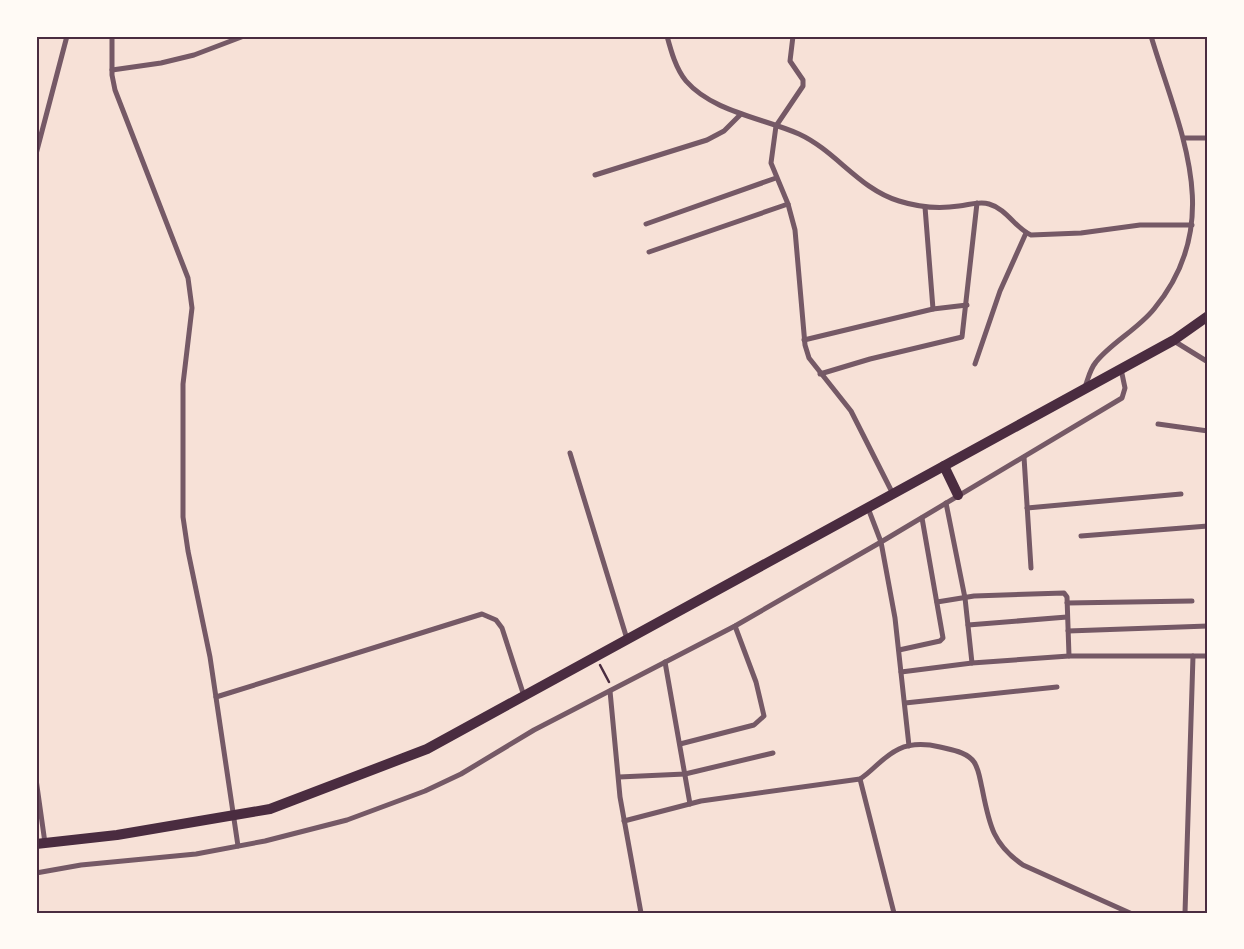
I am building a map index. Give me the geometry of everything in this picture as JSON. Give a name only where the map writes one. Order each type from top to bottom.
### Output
[{"type":"main road","points":[[41,844],[117,835],[270,810],[427,750],[1174,340],[1208,316]]},
{"type":"main road","points":[[944,466],[958,496]]},
{"type":"street","points":[[36,154],[67,36]]},
{"type":"street","points":[[112,36],[112,70],[115,90],[188,278],[191,292],[192,308],[183,384],[183,517],[216,697],[238,846]]},
{"type":"street","points":[[112,70],[162,63],[194,55],[244,36]]},
{"type":"street","points":[[666,36],[675,62],[686,81],[704,95],[741,114],[799,134],[820,147],[877,192],[898,201],[925,208],[977,203],[988,204],[1003,212],[1026,233],[1031,235],[1082,233],[1140,225],[1192,225]]},
{"type":"street","points":[[793,36],[790,61],[801,75],[803,86],[776,126],[771,163],[788,204],[795,230],[804,340],[809,358],[851,411],[893,494]]},
{"type":"street","points":[[1084,390],[1096,362],[1149,315],[1164,298],[1179,271],[1192,225],[1191,174],[1185,138],[1151,36]]},
{"type":"street","points":[[596,175],[711,138],[724,130],[741,114]]},
{"type":"street","points":[[1185,138],[1208,138]]},
{"type":"street","points":[[646,224],[776,178]]},
{"type":"street","points":[[820,374],[870,359],[962,337],[977,203]]},
{"type":"street","points":[[649,252],[788,204]]},
{"type":"street","points":[[925,208],[933,309]]},
{"type":"street","points":[[975,364],[1000,290],[1026,233]]},
{"type":"street","points":[[804,340],[933,309],[967,305]]},
{"type":"street","points":[[1174,340],[1208,362]]},
{"type":"street","points":[[36,873],[81,865],[196,854],[238,846],[347,820],[425,791],[461,774],[534,730],[735,626],[922,518],[1122,398],[1125,388],[1121,369]]},
{"type":"street","points":[[1158,424],[1208,431]]},
{"type":"street","points":[[570,453],[627,640]]},
{"type":"street","points":[[1024,457],[1030,568]]},
{"type":"street","points":[[1027,508],[1181,494]]},
{"type":"street","points":[[946,503],[965,598],[972,663]]},
{"type":"street","points":[[868,508],[881,542],[898,650],[909,746]]},
{"type":"street","points":[[898,650],[942,640],[922,518]]},
{"type":"street","points":[[1082,536],[1208,526]]},
{"type":"street","points":[[937,602],[965,598],[1062,592],[1066,594],[1067,603],[1069,656]]},
{"type":"street","points":[[1067,603],[1192,601]]},
{"type":"street","points":[[216,697],[482,614],[496,620],[502,628],[524,696]]},
{"type":"street","points":[[968,625],[1067,617]]},
{"type":"street","points":[[680,744],[754,724],[764,716],[756,682],[735,626]]},
{"type":"street","points":[[1068,631],[1208,626]]},
{"type":"street","points":[[901,672],[972,663],[1069,656],[1208,656]]},
{"type":"street","points":[[1185,913],[1193,656]]},
{"type":"street","points":[[665,662],[690,804]]},
{"type":"street","points":[[905,703],[1057,687]]},
{"type":"street","points":[[612,691],[618,777],[641,913]]},
{"type":"street","points":[[624,821],[690,804],[755,792],[821,786],[860,778],[877,762],[909,746],[930,745],[966,755],[974,762],[979,772],[991,827],[996,841],[1010,856],[1023,865],[1130,913]]},
{"type":"street","points":[[618,777],[685,774],[773,753]]},
{"type":"street","points":[[860,778],[894,913]]},
{"type":"street","points":[[36,779],[41,844]]},
{"type":"path","points":[[595,657],[612,691]]}]
